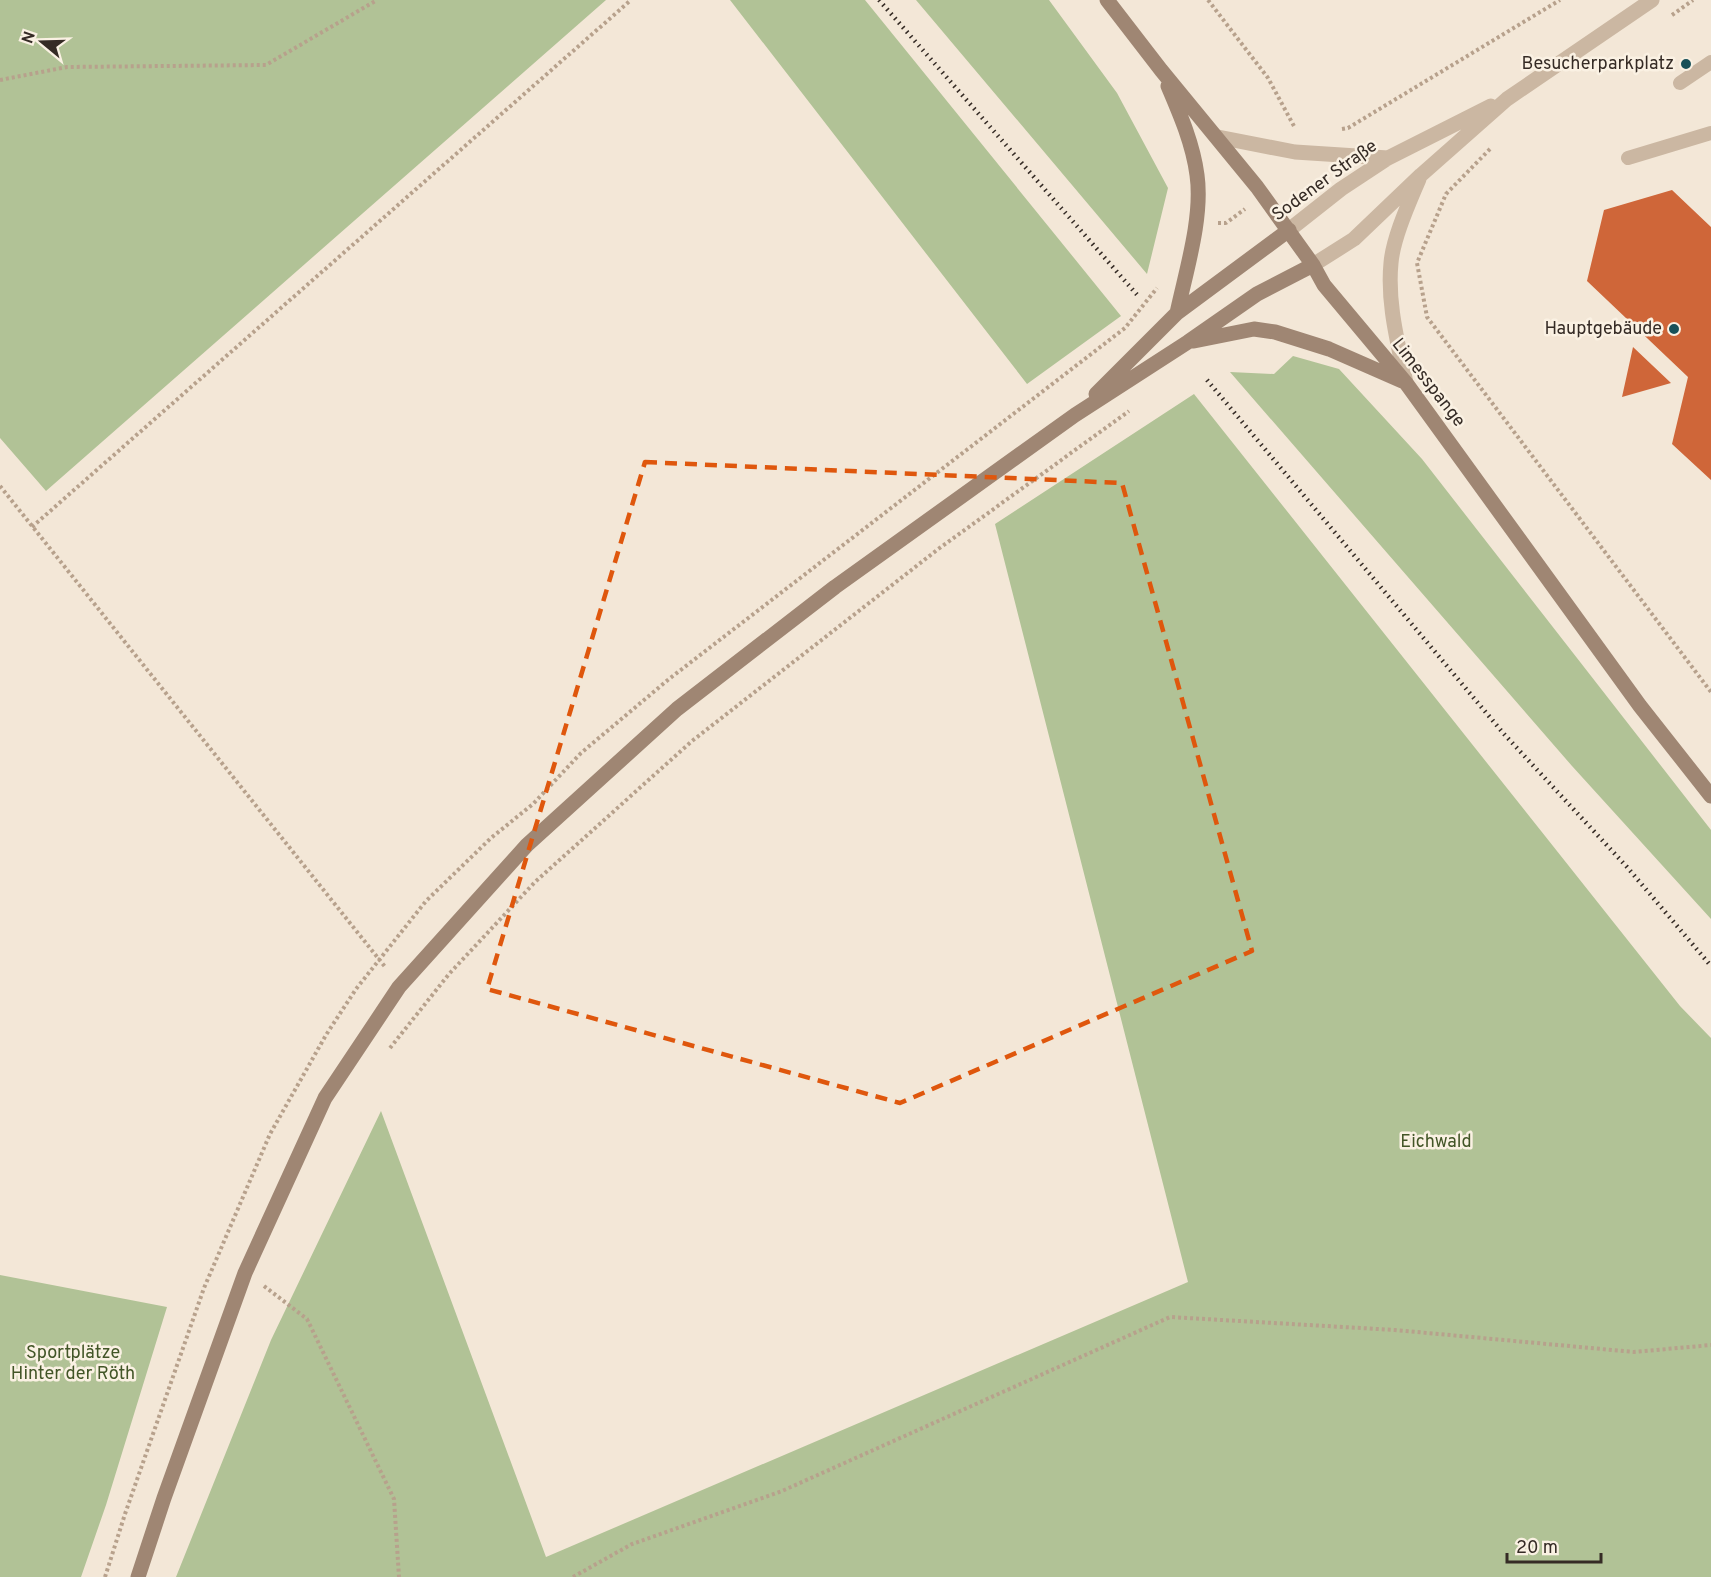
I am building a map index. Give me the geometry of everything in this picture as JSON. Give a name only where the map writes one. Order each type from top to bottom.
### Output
[{"type":"main road","name":"Limesspange","points":[[1107,0],[1263,195],[1313,265],[1324,285],[1406,383],[1640,706],[1711,796]]},
{"type":"main road","points":[[1161,70],[1185,126],[1197,175],[1196,224],[1177,313]]},
{"type":"main road","name":"Sodener Straße","points":[[1075,415],[1177,313],[1289,230]]},
{"type":"main road","points":[[138,1577],[245,1273],[325,1098],[399,987],[527,845],[677,710],[835,587],[993,476],[1075,415],[1257,294],[1313,265]]},
{"type":"main road","points":[[1188,342],[1254,329],[1275,332],[1329,349],[1406,383]]},
{"type":"street","name":"Sodener Straße","points":[[1313,265],[1354,239],[1420,175],[1507,99],[1652,0]]},
{"type":"street","name":"Sodener Straße","points":[[1289,230],[1341,189],[1388,158],[1507,99]]},
{"type":"street","points":[[1218,137],[1295,152],[1388,158]]},
{"type":"street","points":[[1406,383],[1392,312],[1390,262],[1402,221],[1420,175]]},
{"type":"lane","points":[[1680,83],[1711,62]]},
{"type":"lane","points":[[1628,158],[1711,133]]},
{"type":"path","points":[[0,80],[66,67],[266,65],[377,0]]},
{"type":"path","points":[[32,527],[631,0]]},
{"type":"path","points":[[1208,0],[1268,78],[1294,127],[1295,152]]},
{"type":"path","points":[[1339,129],[1348,128],[1560,0]]},
{"type":"path","points":[[1664,20],[1694,0]]},
{"type":"path","points":[[1294,127],[1303,130]]},
{"type":"path","points":[[1492,146],[1446,194],[1417,263],[1427,318],[1711,692]]},
{"type":"path","points":[[1196,224],[1226,223],[1263,195]]},
{"type":"path","points":[[105,1577],[204,1288],[270,1134],[326,1035],[356,990],[426,901],[491,838],[533,804],[581,753],[669,679],[1125,328],[1161,282]]},
{"type":"path","points":[[386,1052],[449,974],[535,882],[692,741],[937,550],[1136,406]]},
{"type":"path","points":[[0,486],[399,987]]},
{"type":"path","points":[[259,1295],[263,1285],[307,1319],[394,1499],[399,1577]]},
{"type":"path","points":[[573,1577],[632,1544],[782,1491],[1170,1317],[1395,1330],[1634,1352],[1711,1346]]},
{"type":"highlighted area","points":[[645,462],[1122,483],[1252,951],[900,1103],[487,989]]},
{"type":"green space","points":[[0,0],[606,0],[46,491],[0,438]]},
{"type":"green space","points":[[730,0],[865,0],[1121,316],[1027,384]]},
{"type":"green space","points":[[916,0],[1049,0],[1117,93],[1168,188],[1147,274]]},
{"type":"green space","points":[[1293,356],[1339,369],[1422,459],[1711,830],[1711,919],[1572,766],[1230,372],[1274,374]]},
{"type":"green space","name":"Eichwald","points":[[1194,394],[1680,1006],[1711,1038],[1711,1577],[176,1577],[271,1340],[381,1111],[546,1557],[1188,1282],[995,524]]},
{"type":"green space","name":"Sportplätze Hinter der Röth","points":[[0,1275],[167,1307],[106,1505],[81,1577],[0,1577]]},
{"type":"building","name":"Hauptgebäude","points":[[1672,190],[1711,227],[1711,480],[1672,444],[1688,377],[1587,281],[1604,210]]},
{"type":"building","points":[[1633,347],[1671,383],[1622,397]]},
{"type":"railway","points":[[879,0],[1139,297]]},
{"type":"railway","points":[[1207,380],[1504,734],[1627,867],[1711,966]]},
{"type":"place","name":"Besucherparkplatz","points":[[1686,64]]},
{"type":"place","name":"Hauptgebäude","points":[[1674,329]]}]
